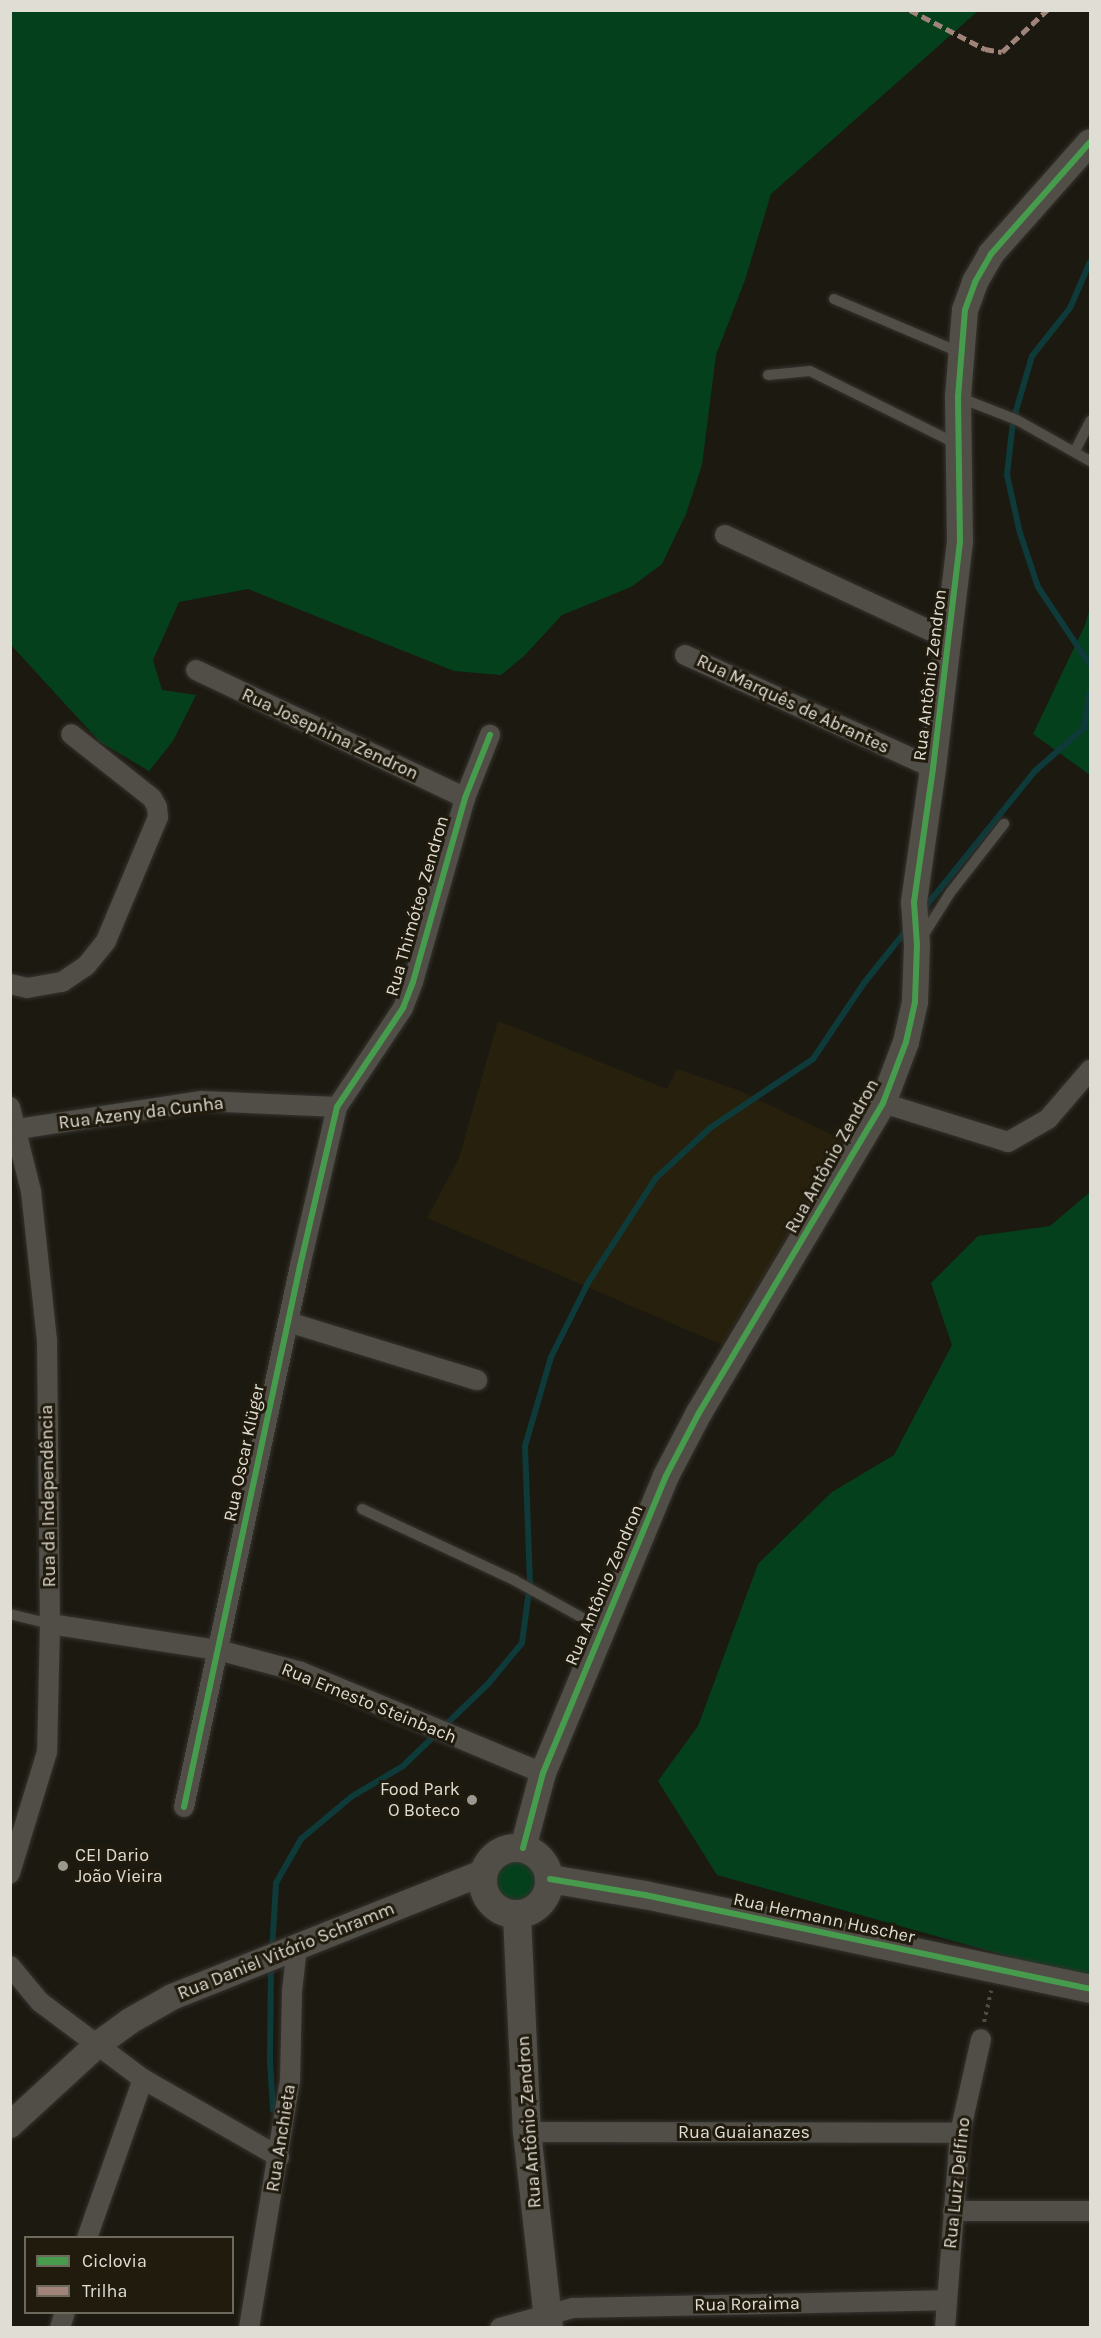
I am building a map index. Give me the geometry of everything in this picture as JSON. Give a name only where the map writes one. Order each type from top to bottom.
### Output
[{"type":"main road","points":[[510,1848],[523,1848],[542,1859],[550,1879],[548,1892],[541,1904],[530,1912],[517,1915],[505,1913],[494,1907],[484,1891],[484,1872],[489,1861],[498,1852],[510,1848]]},
{"type":"main road","name":"Rua Hermann Huscher","points":[[550,1879],[645,1895],[1090,1989]]},
{"type":"main road","name":"Rua Antônio Zendron","points":[[517,1915],[527,2132],[549,2321]]},
{"type":"street","name":"Rua Antônio Zendron","points":[[523,1848],[543,1773],[601,1628],[666,1476],[699,1413],[883,1103],[906,1042],[915,1002],[915,927],[960,541],[957,397],[965,310],[975,282],[991,254],[1090,142]]},
{"type":"street","points":[[725,535],[950,640]]},
{"type":"street","name":"Rua Marquês de Abrantes","points":[[685,655],[933,768]]},
{"type":"street","name":"Rua Josephina Zendron","points":[[196,670],[465,798]]},
{"type":"street","points":[[10,984],[27,988],[62,982],[86,966],[106,941],[158,817],[157,807],[152,798],[72,734]]},
{"type":"street","name":"Rua Thimóteo Zendron","points":[[336,1107],[403,1008],[413,982],[465,798],[489,735]]},
{"type":"street","points":[[883,1103],[1008,1142],[1048,1119],[1090,1070]]},
{"type":"street","name":"Rua Azeny da Cunha","points":[[14,1124],[202,1101],[336,1107]]},
{"type":"street","name":"Rua da Independência","points":[[10,1107],[31,1191],[48,1341],[50,1624],[47,1752],[11,1873]]},
{"type":"street","name":"Rua Oscar Klüger","points":[[184,1807],[336,1107]]},
{"type":"street","points":[[288,1322],[477,1380]]},
{"type":"street","name":"Rua Ernesto Steinbach","points":[[50,1624],[218,1650],[301,1672],[543,1773]]},
{"type":"street","name":"Rua Daniel Vitório Schramm","points":[[10,2125],[97,2045],[130,2021],[172,1997],[484,1872]]},
{"type":"street","name":"Rua Anchieta","points":[[249,2328],[290,2081],[291,1949]]},
{"type":"street","points":[[10,1966],[40,2002],[143,2079],[279,2157]]},
{"type":"street","name":"Rua Luiz Delfino","points":[[945,2328],[960,2133],[981,2039]]},
{"type":"street","points":[[88,2236],[143,2079]]},
{"type":"street","name":"Rua Guaianazes","points":[[527,2132],[960,2133]]},
{"type":"street","points":[[953,2211],[1090,2211]]},
{"type":"street","name":"Rua Roraima","points":[[500,2328],[549,2321],[573,2308],[946,2300]]},
{"type":"lane","points":[[834,299],[961,354]]},
{"type":"lane","points":[[768,375],[810,371],[958,445]]},
{"type":"lane","points":[[957,397],[1017,420],[1090,461]]},
{"type":"lane","points":[[1075,451],[1090,421]]},
{"type":"lane","points":[[915,927],[950,893],[1004,824]]},
{"type":"lane","points":[[362,1509],[514,1580],[601,1628]]},
{"type":"lane","points":[[10,1614],[50,1624]]},
{"type":"path","points":[[981,2039],[996,1970]]},
{"type":"shaded area","points":[[498,1021],[667,1089],[677,1069],[738,1090],[845,1141],[722,1345],[427,1218],[459,1158]]},
{"type":"green space","points":[[11,10],[978,11],[771,194],[745,280],[716,355],[702,465],[686,514],[662,564],[631,587],[562,615],[524,656],[501,675],[454,671],[248,589],[179,602],[153,660],[162,690],[196,695],[173,741],[149,771],[100,742],[11,645]]},
{"type":"green space","points":[[1090,608],[1090,775],[1033,734],[1085,625]]},
{"type":"green space","points":[[1090,1192],[1090,1979],[717,1875],[658,1781],[698,1726],[758,1564],[832,1492],[894,1455],[952,1345],[931,1283],[978,1236],[1050,1226]]},
{"type":"green space","points":[[516,1859],[531,1866],[538,1881],[531,1896],[516,1903],[501,1896],[494,1881],[501,1866]]},
{"type":"waterway","points":[[1090,262],[1070,308],[1032,356],[1013,421],[1007,475],[1020,533],[1038,587],[1090,665]]},
{"type":"waterway","points":[[922,911],[1035,771],[1084,728],[1090,692]]},
{"type":"waterway","points":[[272,1951],[276,1883],[301,1839],[351,1797],[403,1766],[488,1684],[522,1643],[530,1583],[525,1446],[551,1357],[589,1281],[656,1178],[710,1128],[813,1059],[864,983],[908,928]]},
{"type":"waterway","points":[[271,1964],[270,2061],[273,2110]]},
{"type":"marked path","points":[[910,10],[985,49],[1002,52],[1047,10]]},
{"type":"cycle path","points":[[523,1848],[543,1773],[666,1476],[699,1413],[883,1103],[906,1042],[915,1002],[917,945],[914,902],[933,768],[960,541],[958,397],[965,310],[975,282],[991,254],[1090,142]]},
{"type":"cycle path","points":[[184,1807],[300,1266],[337,1107],[403,1008],[413,982],[465,798],[490,735]]},
{"type":"cycle path","points":[[550,1879],[645,1895],[1090,1989]]},
{"type":"place","name":"Food Park O Boteco","points":[[472,1800]]},
{"type":"place","name":"CEI Dario João Vieira","points":[[63,1866]]}]
